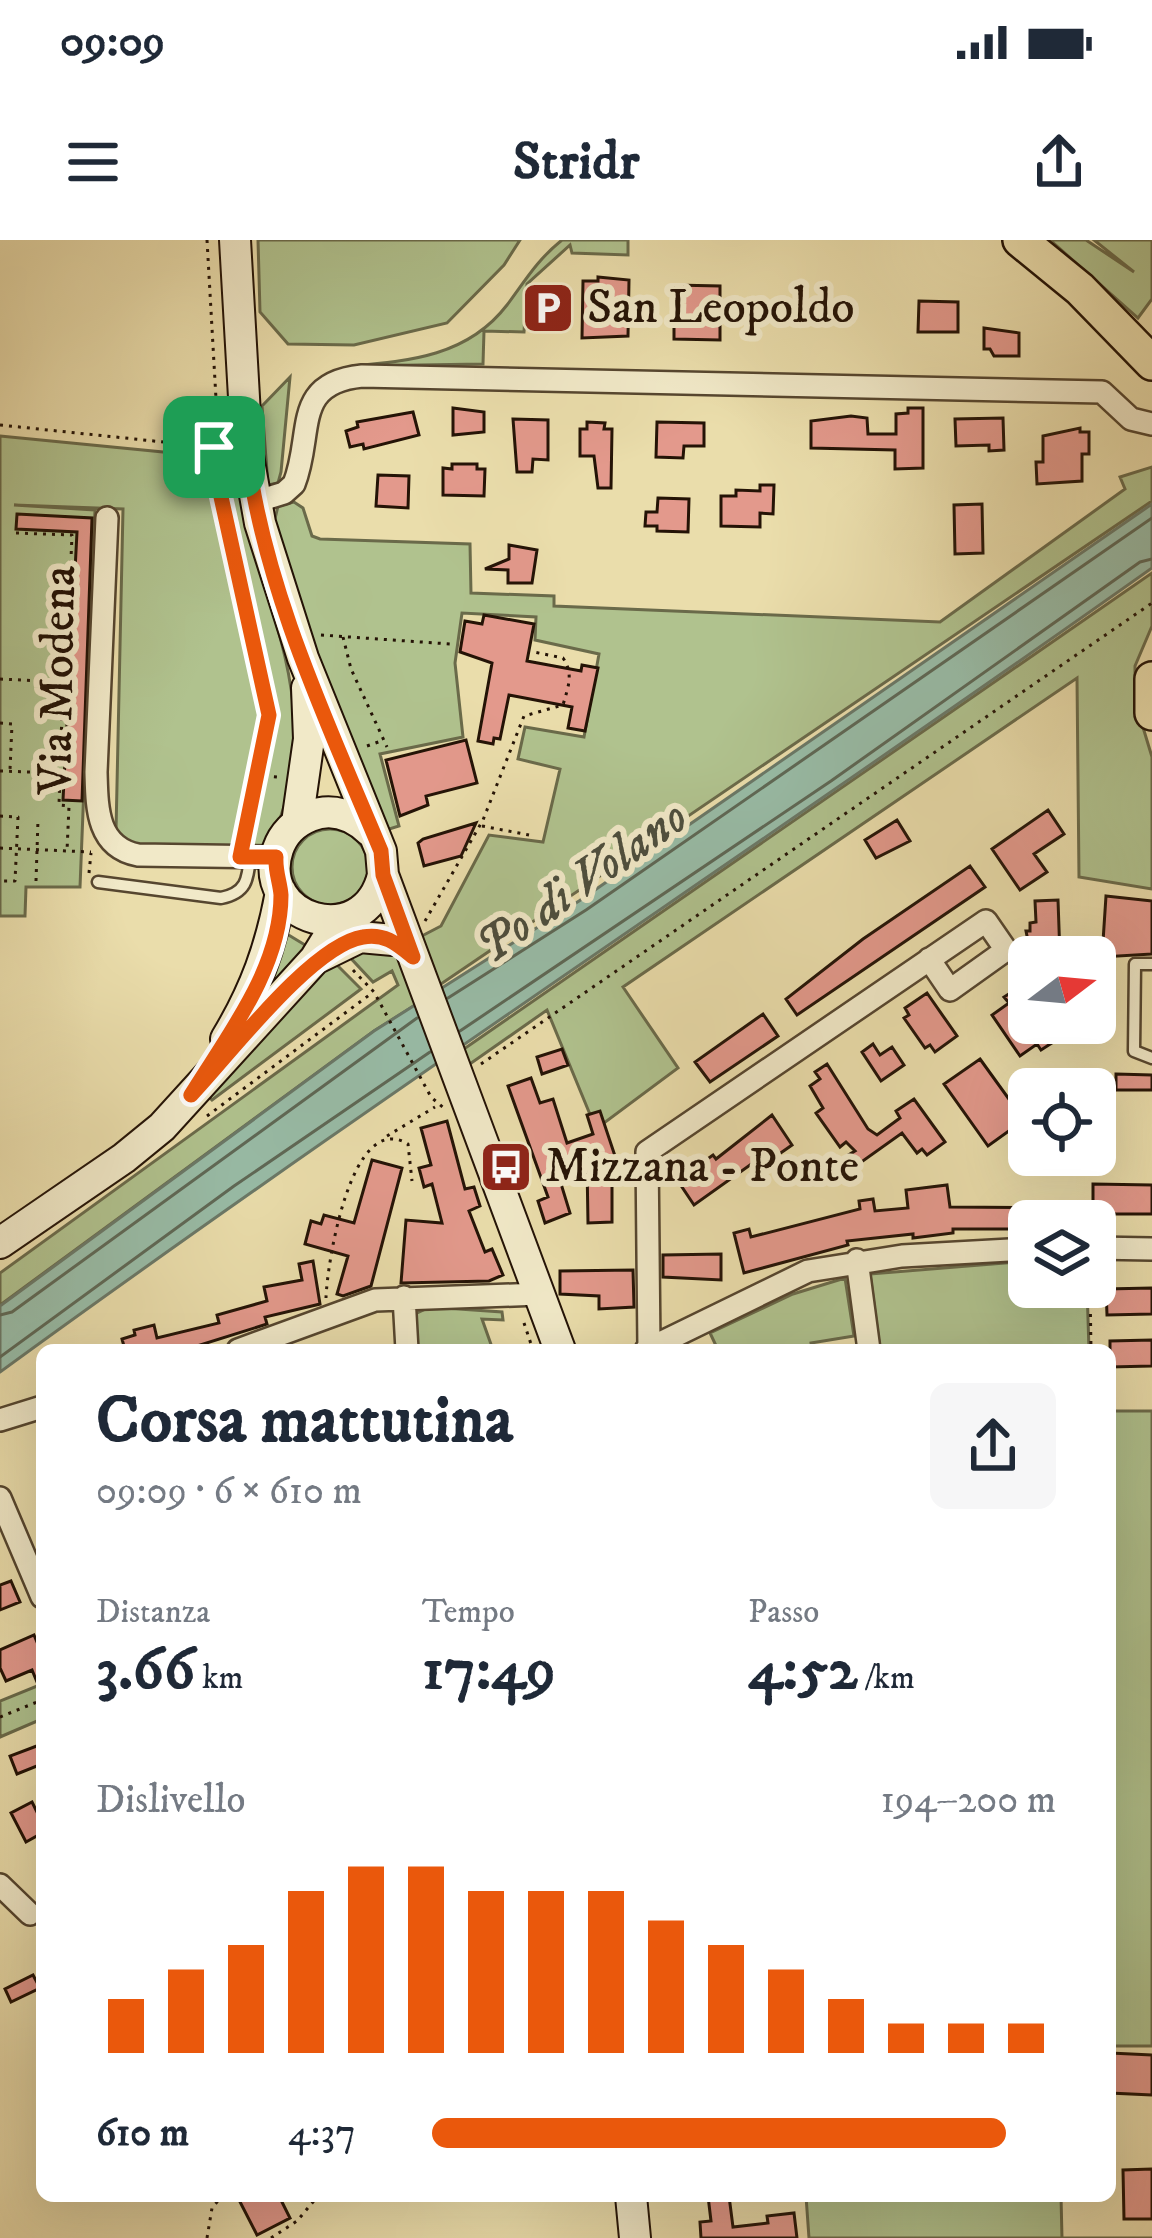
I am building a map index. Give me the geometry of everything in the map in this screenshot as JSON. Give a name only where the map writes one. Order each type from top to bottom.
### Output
[{"type":"main road","points":[[235,240],[247,450],[255,502],[299,646],[381,851],[383,875],[408,953],[464,1082],[558,1344]]},
{"type":"main road","points":[[1020,240],[1080,289],[1152,363]]},
{"type":"main road","points":[[297,823],[309,739],[299,646]]},
{"type":"main road","points":[[1152,680],[1152,713]]},
{"type":"main road","points":[[191,1095],[257,986],[272,941],[281,892],[276,876],[255,857],[314,814],[334,812],[370,831]]},
{"type":"main road","points":[[0,1244],[136,1149],[315,959],[344,918],[372,900],[383,875]]},
{"type":"main road","points":[[281,892],[306,916],[344,918],[408,953]]},
{"type":"main road","points":[[315,959],[360,937],[408,953]]},
{"type":"main road","points":[[631,2202],[634,2238]]},
{"type":"street","points":[[255,502],[284,493],[294,484],[315,395],[332,382],[362,376],[1102,392],[1131,418],[1150,422]]},
{"type":"street","name":"Via Modena","points":[[106,518],[96,772],[99,843],[138,855],[255,857]]},
{"type":"street","points":[[647,1344],[647,1152],[929,959]]},
{"type":"street","points":[[1116,1248],[1152,1249]]},
{"type":"street","points":[[657,1344],[789,1278],[857,1260],[1008,1250]]},
{"type":"street","points":[[857,1260],[868,1344]]},
{"type":"street","points":[[254,1344],[375,1300],[539,1294]]},
{"type":"street","points":[[404,1297],[407,1344]]},
{"type":"street","points":[[0,1420],[36,1409]]},
{"type":"street","points":[[0,1498],[36,1583]]},
{"type":"street","points":[[0,1885],[30,1914]]},
{"type":"lane","points":[[98,882],[221,898],[242,889],[255,857]]},
{"type":"lane","points":[[1152,964],[1136,964],[1133,979],[1134,1052],[1152,1058]]},
{"type":"path","points":[[207,240],[218,434],[212,456],[269,715],[255,857]]},
{"type":"path","points":[[0,424],[247,450]]},
{"type":"path","points":[[16,533],[72,535],[68,652],[55,652],[53,681]]},
{"type":"path","points":[[325,1318],[327,1278],[360,1158],[1152,603]]},
{"type":"path","points":[[299,646],[343,636],[450,644]]},
{"type":"path","points":[[343,636],[351,669],[387,747]]},
{"type":"path","points":[[408,953],[480,825],[524,716],[563,705],[571,676],[568,666],[562,658],[534,652]]},
{"type":"path","points":[[0,680],[64,682],[59,805],[69,806],[67,851]]},
{"type":"path","points":[[0,723],[12,724],[10,771]]},
{"type":"path","points":[[0,771],[60,773]]},
{"type":"path","points":[[0,816],[18,817],[15,881],[0,880]]},
{"type":"path","points":[[36,881],[38,820]]},
{"type":"path","points":[[480,825],[529,835]]},
{"type":"path","points":[[0,848],[67,851],[99,843]]},
{"type":"path","points":[[98,882],[89,874],[99,843]]},
{"type":"path","points":[[374,992],[431,1097]]},
{"type":"path","points":[[382,1140],[401,1139],[408,1144],[412,1181]]},
{"type":"path","points":[[1090,1308],[1090,1344]]},
{"type":"path","points":[[0,1717],[36,1702]]},
{"type":"path","points":[[207,2238],[217,2202]]},
{"type":"path","points":[[271,2238],[298,2221],[315,2202]]},
{"type":"shaded area","points":[[258,240],[520,240],[504,265],[447,323],[354,345],[288,344],[260,312]]},
{"type":"shaded area","points":[[562,240],[628,240],[628,255],[572,253],[570,245],[527,284],[524,332],[484,331],[483,364],[352,366],[437,353],[474,335],[492,322]]},
{"type":"shaded area","points":[[1050,240],[1086,240],[1134,272],[1094,240],[1152,240],[1152,299],[1138,318]]},
{"type":"shaded area","points":[[290,377],[281,472],[278,483],[268,485],[262,406]]},
{"type":"shaded area","points":[[0,436],[224,458],[230,466],[291,690],[293,766],[269,847],[154,851],[123,843],[116,831],[123,509],[14,505],[95,510],[80,887],[26,887],[25,916],[0,916]]},
{"type":"shaded area","points":[[1152,467],[1152,501],[438,986],[420,937],[441,926],[489,835],[543,842],[560,769],[518,759],[525,727],[584,737],[599,654],[535,640],[536,617],[462,613],[455,663],[463,737],[380,754],[399,826],[383,831],[301,610],[274,523],[278,506],[294,502],[303,508],[312,536],[320,539],[470,544],[471,593],[554,596],[554,606],[940,622],[1125,489],[1120,477]]},
{"type":"shaded area","points":[[1152,573],[1152,626],[1135,666],[1135,701],[1152,757],[1152,889],[1079,877],[1077,678],[623,987],[678,1068],[596,1129],[547,1010],[467,1066],[461,1051]]},
{"type":"shaded area","points":[[330,829],[357,840],[368,867],[357,894],[330,905],[303,894],[292,867],[303,840]]},
{"type":"shaded area","points":[[282,931],[315,951],[264,1008]]},
{"type":"shaded area","points":[[393,949],[403,960],[420,1002],[0,1305],[0,1273],[398,985],[392,971],[373,982],[344,951]]},
{"type":"shaded area","points":[[333,961],[361,989],[212,1100],[209,1097]]},
{"type":"shaded area","points":[[1008,1263],[1008,1308],[1088,1308],[1089,1344],[879,1344],[870,1274]]},
{"type":"shaded area","points":[[845,1278],[854,1336],[811,1344],[715,1344],[710,1333],[793,1294]]},
{"type":"shaded area","points":[[430,1307],[502,1312],[503,1320],[482,1319],[491,1344],[416,1344],[415,1314]]},
{"type":"shaded area","points":[[1116,1411],[1152,1411],[1152,2046],[1116,2046]]},
{"type":"shaded area","points":[[36,1686],[36,1722],[0,1737],[0,1701]]},
{"type":"shaded area","points":[[806,2202],[1061,2202],[1062,2238],[809,2238]]},
{"type":"water","name":"Po di Volano","points":[[1152,504],[1152,568],[286,1168],[0,1372],[0,1306],[374,1031],[579,901]]},
{"type":"building","points":[[598,277],[629,280],[628,336],[582,338],[583,281],[598,281]]},
{"type":"building","points":[[674,285],[720,286],[720,340],[674,339]]},
{"type":"building","points":[[919,301],[958,302],[958,332],[918,332]]},
{"type":"building","points":[[984,328],[1019,333],[1019,356],[994,356],[984,349]]},
{"type":"building","points":[[453,408],[484,412],[484,432],[453,435]]},
{"type":"building","points":[[908,408],[923,408],[923,468],[895,469],[895,450],[811,448],[811,421],[867,418],[868,434],[896,434],[896,414],[908,413]]},
{"type":"building","points":[[413,412],[419,435],[364,449],[363,444],[350,447],[346,431],[358,427],[357,422]]},
{"type":"building","points":[[1003,418],[1004,450],[989,451],[989,445],[956,446],[955,419]]},
{"type":"building","points":[[513,419],[548,420],[548,460],[533,459],[532,472],[517,472]]},
{"type":"building","points":[[587,422],[605,423],[604,429],[612,429],[611,488],[598,488],[594,456],[580,456],[580,429],[587,429]]},
{"type":"building","points":[[657,422],[704,423],[704,446],[684,446],[683,458],[656,457]]},
{"type":"building","points":[[1080,428],[1080,432],[1089,432],[1089,454],[1082,454],[1082,481],[1037,484],[1036,462],[1043,462],[1043,436]]},
{"type":"building","points":[[452,464],[477,464],[477,469],[485,469],[484,496],[443,495],[443,468],[452,469]]},
{"type":"building","points":[[378,475],[409,476],[408,508],[376,506]]},
{"type":"building","points":[[760,485],[774,485],[773,514],[760,513],[760,527],[721,526],[721,496],[736,496],[736,490],[760,491]]},
{"type":"building","points":[[658,498],[689,499],[688,532],[645,526],[646,512],[657,512]]},
{"type":"building","points":[[982,504],[983,553],[955,554],[954,505]]},
{"type":"building","points":[[17,514],[92,518],[82,801],[63,800],[77,532],[16,529]]},
{"type":"building","points":[[509,545],[537,550],[532,583],[508,583],[508,570],[485,569],[509,559]]},
{"type":"building","points":[[484,615],[534,624],[527,661],[581,671],[582,665],[598,668],[585,731],[568,728],[572,707],[509,695],[500,739],[494,738],[493,744],[478,741],[492,663],[460,652],[465,621],[482,624]]},
{"type":"building","points":[[466,740],[477,783],[426,796],[428,805],[400,816],[386,760]]},
{"type":"building","points":[[1048,810],[1064,834],[1034,854],[1047,872],[1020,890],[992,849]]},
{"type":"building","points":[[897,820],[910,841],[876,858],[865,840]]},
{"type":"building","points":[[476,823],[461,856],[424,866],[418,843]]},
{"type":"building","points":[[970,866],[985,887],[797,1015],[786,999]]},
{"type":"building","points":[[1106,896],[1152,901],[1152,954],[1116,956],[1116,936],[1103,936]]},
{"type":"building","points":[[1058,900],[1059,936],[1027,936],[1030,923],[1036,922],[1035,901]]},
{"type":"building","points":[[927,993],[957,1036],[935,1052],[930,1045],[925,1048],[904,1018],[909,1015],[905,1008]]},
{"type":"building","points":[[1008,1004],[1008,1038],[992,1015]]},
{"type":"building","points":[[763,1014],[778,1036],[710,1082],[695,1062]]},
{"type":"building","points":[[873,1044],[880,1055],[892,1047],[904,1065],[881,1081],[862,1052]]},
{"type":"building","points":[[1012,1044],[1037,1044],[1020,1056]]},
{"type":"building","points":[[562,1049],[568,1065],[542,1074],[537,1057]]},
{"type":"building","points":[[980,1059],[1008,1098],[1008,1132],[988,1146],[944,1084]]},
{"type":"building","points":[[827,1064],[868,1129],[877,1135],[900,1118],[896,1111],[914,1099],[945,1142],[927,1155],[922,1149],[917,1153],[902,1133],[853,1168],[845,1157],[855,1151],[846,1142],[840,1147],[816,1113],[823,1108],[810,1086],[820,1079],[815,1072]]},
{"type":"building","points":[[1116,1074],[1152,1075],[1152,1090],[1116,1090]]},
{"type":"building","points":[[531,1078],[540,1103],[553,1099],[567,1143],[593,1134],[587,1115],[600,1111],[619,1168],[612,1171],[612,1222],[588,1223],[587,1164],[558,1174],[570,1213],[545,1223],[538,1201],[548,1197],[508,1086]]},
{"type":"building","points":[[772,1115],[792,1145],[762,1166],[757,1160],[694,1205],[680,1184],[685,1180],[682,1177],[713,1155],[716,1159]]},
{"type":"building","points":[[447,1121],[465,1189],[474,1187],[480,1206],[469,1211],[485,1252],[492,1249],[503,1275],[489,1281],[401,1283],[406,1220],[442,1223],[432,1184],[424,1187],[419,1168],[431,1165],[421,1128]]},
{"type":"building","points":[[372,1160],[402,1168],[371,1286],[343,1296],[337,1294],[348,1256],[305,1244],[311,1221],[321,1224],[324,1215],[354,1223]]},
{"type":"building","points":[[1093,1184],[1152,1185],[1152,1214],[1116,1214],[1116,1200],[1093,1200]]},
{"type":"building","points":[[947,1185],[950,1207],[1008,1207],[1008,1229],[953,1229],[953,1233],[913,1238],[913,1234],[847,1241],[848,1245],[744,1273],[734,1233],[749,1229],[751,1237],[860,1209],[859,1201],[873,1199],[875,1211],[908,1208],[906,1190]]},
{"type":"building","points":[[721,1254],[721,1280],[663,1277],[663,1255]]},
{"type":"building","points":[[313,1261],[320,1304],[265,1317],[267,1324],[203,1344],[123,1344],[122,1339],[135,1335],[134,1330],[154,1325],[157,1338],[219,1323],[217,1315],[267,1301],[264,1287],[302,1280],[299,1264]]},
{"type":"building","points":[[633,1270],[634,1307],[599,1309],[599,1296],[560,1294],[560,1271]]},
{"type":"building","points":[[1152,1288],[1152,1314],[1107,1315],[1107,1308],[1116,1308],[1116,1289]]},
{"type":"building","points":[[1152,1340],[1152,1366],[1116,1367],[1116,1344],[1110,1341]]},
{"type":"building","points":[[11,1581],[20,1602],[0,1610],[0,1585]]},
{"type":"building","points":[[34,1635],[36,1680],[32,1670],[6,1681],[0,1650]]},
{"type":"building","points":[[36,1746],[36,1766],[17,1774],[10,1756]]},
{"type":"building","points":[[32,1802],[36,1836],[26,1842],[11,1813]]},
{"type":"building","points":[[33,1975],[36,1981],[36,1990],[11,2002],[5,1989]]},
{"type":"building","points":[[1116,2053],[1152,2055],[1152,2095],[1116,2093]]},
{"type":"building","points":[[1152,2169],[1152,2219],[1124,2219],[1123,2170]]},
{"type":"building","points":[[240,2202],[282,2202],[290,2218],[257,2235]]},
{"type":"building","points":[[709,2202],[730,2202],[733,2227],[768,2223],[767,2216],[794,2213],[797,2238],[701,2238],[700,2222],[711,2221]]},
{"type":"place","name":"San Leopoldo","points":[[548,308]]},
{"type":"place","name":"Mizzana - Ponte","points":[[506,1167]]},
{"type":"route","points":[[214,447],[247,450],[260,523],[303,658],[381,851],[383,875],[413,957],[393,940],[372,936],[346,942],[315,959],[191,1095],[257,986],[281,892],[276,857],[240,857],[269,715],[212,456],[214,447]]}]
